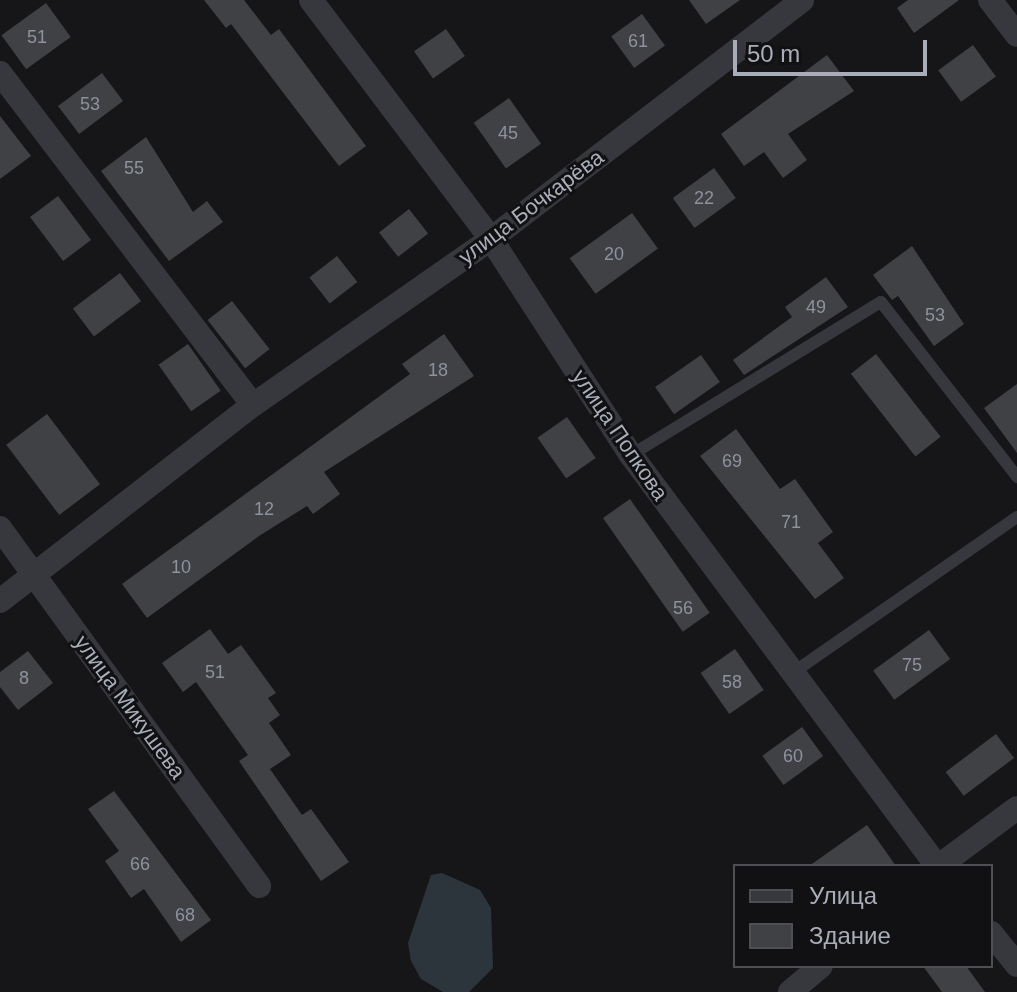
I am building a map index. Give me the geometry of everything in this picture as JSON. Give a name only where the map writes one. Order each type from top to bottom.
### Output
[{"type":"street","name":"улица Попкова","points":[[311,0],[491,239],[631,455],[791,674],[936,864]]},
{"type":"street","name":"улица Бочкарёва","points":[[0,601],[253,405],[491,239],[802,0]]},
{"type":"street","points":[[990,0],[1017,35]]},
{"type":"street","points":[[0,73],[253,405]]},
{"type":"street","name":"улица Микушева","points":[[0,528],[259,886]]},
{"type":"street","points":[[941,864],[1017,808]]},
{"type":"street","points":[[993,935],[1017,965]]},
{"type":"street","points":[[790,992],[819,968]]},
{"type":"lane","points":[[631,455],[881,302],[1017,477]]},
{"type":"lane","points":[[791,674],[1017,517]]},
{"type":"shaded area","points":[[442,873],[480,890],[491,908],[493,968],[469,992],[443,992],[421,979],[411,961],[408,943],[431,875]]},
{"type":"building","points":[[204,0],[244,0],[271,35],[279,29],[366,146],[339,166],[231,24],[226,28]]},
{"type":"building","points":[[689,0],[740,0],[706,24]]},
{"type":"building","points":[[908,0],[959,0],[914,33],[897,8]]},
{"type":"building","points":[[46,3],[71,37],[26,69],[2,35]]},
{"type":"building","points":[[642,14],[665,46],[634,68],[611,36]]},
{"type":"building","points":[[446,29],[465,56],[433,78],[414,51]]},
{"type":"building","points":[[973,45],[996,77],[961,102],[938,70]]},
{"type":"building","points":[[827,55],[854,91],[788,134],[807,160],[783,178],[764,152],[744,166],[721,134]]},
{"type":"building","points":[[102,73],[123,101],[79,134],[58,106]]},
{"type":"building","points":[[509,98],[541,144],[506,169],[474,123]]},
{"type":"building","points":[[0,116],[31,156],[0,179]]},
{"type":"building","points":[[146,137],[193,212],[207,201],[223,222],[169,261],[101,171]]},
{"type":"building","points":[[714,168],[736,198],[694,228],[673,198]]},
{"type":"building","points":[[58,196],[91,240],[63,261],[30,217]]},
{"type":"building","points":[[409,209],[428,233],[398,257],[379,232]]},
{"type":"building","points":[[632,213],[658,249],[596,294],[570,258]]},
{"type":"building","points":[[912,246],[964,324],[934,346],[898,296],[892,300],[873,275]]},
{"type":"building","points":[[337,256],[357,282],[330,304],[309,278]]},
{"type":"building","points":[[120,273],[141,301],[94,336],[73,309]]},
{"type":"building","points":[[826,277],[848,307],[744,375],[733,360],[792,317],[785,307]]},
{"type":"building","points":[[232,301],[270,349],[245,368],[208,320]]},
{"type":"building","points":[[444,334],[474,376],[324,472],[340,494],[313,514],[307,506],[259,536],[147,618],[122,584],[410,374],[402,364]]},
{"type":"building","points":[[188,344],[221,391],[191,411],[159,365]]},
{"type":"building","points":[[876,354],[941,437],[915,456],[851,374]]},
{"type":"building","points":[[701,355],[720,382],[674,414],[655,387]]},
{"type":"building","points":[[1017,384],[1017,453],[984,408]]},
{"type":"building","points":[[47,414],[100,484],[59,515],[6,445]]},
{"type":"building","points":[[567,417],[596,458],[566,479],[538,438]]},
{"type":"building","points":[[736,429],[780,489],[795,479],[833,532],[818,543],[844,578],[815,599],[700,456]]},
{"type":"building","points":[[630,499],[710,613],[683,632],[603,518]]},
{"type":"building","points":[[210,629],[228,654],[241,645],[276,693],[268,698],[280,715],[269,723],[291,755],[270,769],[302,815],[311,809],[349,862],[321,881],[239,761],[248,755],[196,682],[183,692],[162,663]]},
{"type":"building","points":[[929,630],[950,659],[894,700],[873,671]]},
{"type":"building","points":[[735,649],[764,690],[729,714],[701,673]]},
{"type":"building","points":[[28,651],[53,683],[18,710],[0,687],[0,672]]},
{"type":"building","points":[[802,727],[823,756],[784,785],[762,756]]},
{"type":"building","points":[[996,734],[1014,758],[964,796],[946,772]]},
{"type":"building","points":[[114,791],[211,920],[181,942],[144,889],[131,898],[105,861],[119,851],[88,809]]},
{"type":"building","points":[[867,825],[895,864],[812,864]]},
{"type":"building","points":[[924,968],[967,968],[985,992],[942,992]]}]
